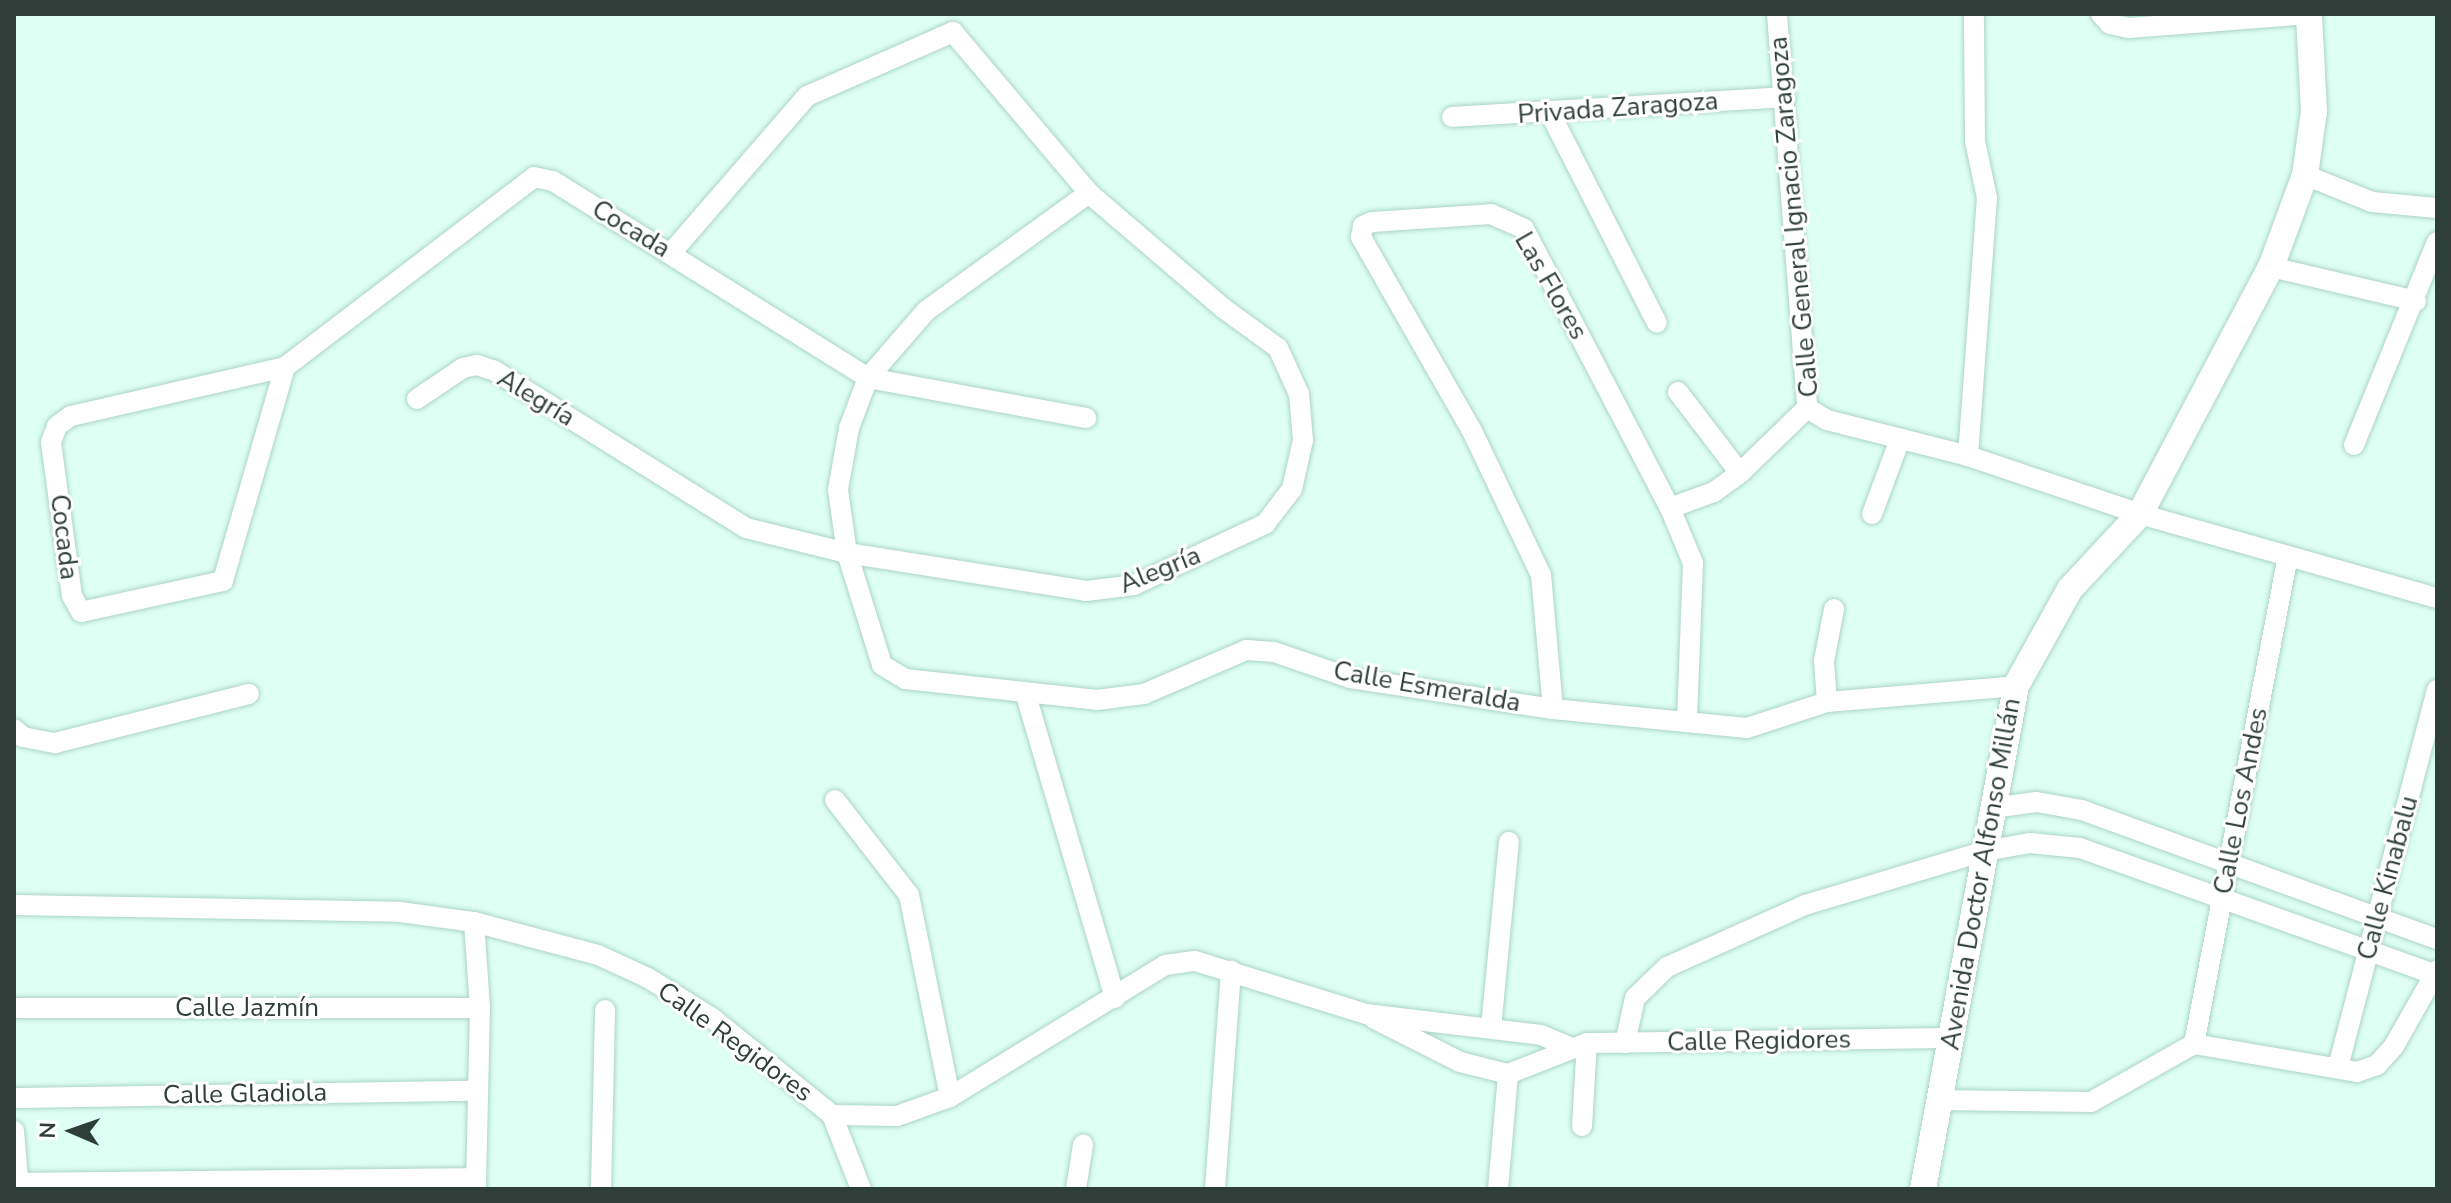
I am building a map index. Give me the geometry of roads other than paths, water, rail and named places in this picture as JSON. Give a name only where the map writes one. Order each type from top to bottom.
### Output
[{"type":"main road","name":"Avenida Doctor Alfonso Millán","points":[[1923,1189],[2016,686],[2070,589],[2140,514],[2271,267],[2305,175],[2314,111],[2309,14]]},
{"type":"street","name":"Calle General Ignacio Zaragoza","points":[[1777,14],[1807,408],[1827,420],[1968,456],[2140,514],[2437,598]]},
{"type":"street","points":[[1968,456],[1987,198],[1975,141],[1974,14]]},
{"type":"street","points":[[2101,14],[2110,24],[2129,28],[2309,14]]},
{"type":"street","name":"Alegría","points":[[417,399],[463,368],[477,365],[495,371],[746,528],[847,553],[1086,591],[1112,591],[1265,524],[1292,489],[1303,440],[1299,394],[1278,348],[1223,308],[1089,193],[953,32],[807,96],[671,253]]},
{"type":"street","name":"Privada Zaragoza","points":[[1452,117],[1551,115],[1785,97]]},
{"type":"street","points":[[1551,115],[1657,323]]},
{"type":"street","points":[[2305,175],[2372,202],[2437,208]]},
{"type":"street","name":"Cocada","points":[[285,367],[223,581],[81,612],[72,596],[55,473],[51,442],[57,426],[71,416],[285,367],[534,177],[553,181],[868,378]]},
{"type":"street","points":[[868,378],[926,311],[1089,193]]},
{"type":"street","name":"Las Flores","points":[[1553,709],[1541,575],[1472,431],[1361,237],[1363,226],[1491,214],[1524,229],[1670,508],[1693,563],[1687,722]]},
{"type":"street","points":[[2354,445],[2416,301],[2437,242]]},
{"type":"street","points":[[2271,267],[2416,301]]},
{"type":"street","points":[[868,378],[1086,418]]},
{"type":"street","name":"Calle Esmeralda","points":[[868,378],[849,428],[838,490],[847,553],[882,665],[905,679],[1097,700],[1144,694],[1246,650],[1274,652],[1350,678],[1553,709],[1747,728],[1827,702],[2016,686]]},
{"type":"street","points":[[1678,392],[1740,473]]},
{"type":"street","points":[[1670,508],[1714,492],[1740,473],[1807,408]]},
{"type":"street","points":[[1872,514],[1900,439]]},
{"type":"street","name":"Calle Los Andes","points":[[2194,1044],[2288,558]]},
{"type":"street","points":[[1827,702],[1824,661],[1834,609]]},
{"type":"street","name":"Calle Kinabalu","points":[[2338,1067],[2437,690]]},
{"type":"street","points":[[1025,692],[1115,998]]},
{"type":"street","points":[[14,729],[23,737],[55,743],[249,694]]},
{"type":"street","points":[[835,800],[909,895],[950,1097]]},
{"type":"street","points":[[1993,808],[2037,802],[2082,810],[2377,920],[2437,939]]},
{"type":"street","points":[[1491,1028],[1509,842]]},
{"type":"street","points":[[1625,1043],[1635,998],[1667,967],[1805,905],[1985,851],[2030,843],[2080,848],[2222,901],[2436,974],[2394,1046],[2377,1065],[2357,1072],[2194,1044],[2091,1102],[1939,1100]]},
{"type":"street","name":"Calle Regidores","points":[[14,905],[400,912],[474,922],[598,955],[648,978],[712,1018],[832,1115],[897,1116],[950,1097],[1165,965],[1195,961],[1366,1014],[1460,1062],[1508,1074],[1578,1045]]},
{"type":"street","points":[[14,1131],[18,1186],[476,1184],[475,1091],[480,1008],[474,922]]},
{"type":"street","points":[[1215,1189],[1231,971]]},
{"type":"street","name":"Calle Jazmín","points":[[14,1008],[480,1008]]},
{"type":"street","points":[[601,1189],[605,1010]]},
{"type":"street","name":"Calle Regidores","points":[[1366,1014],[1541,1035],[1578,1045],[1951,1038]]},
{"type":"street","points":[[1578,1045],[1582,1126]]},
{"type":"street","points":[[1498,1189],[1508,1074]]},
{"type":"street","name":"Calle Gladiola","points":[[14,1098],[475,1091]]},
{"type":"street","points":[[832,1115],[861,1189]]},
{"type":"street","points":[[1076,1189],[1083,1145]]}]
